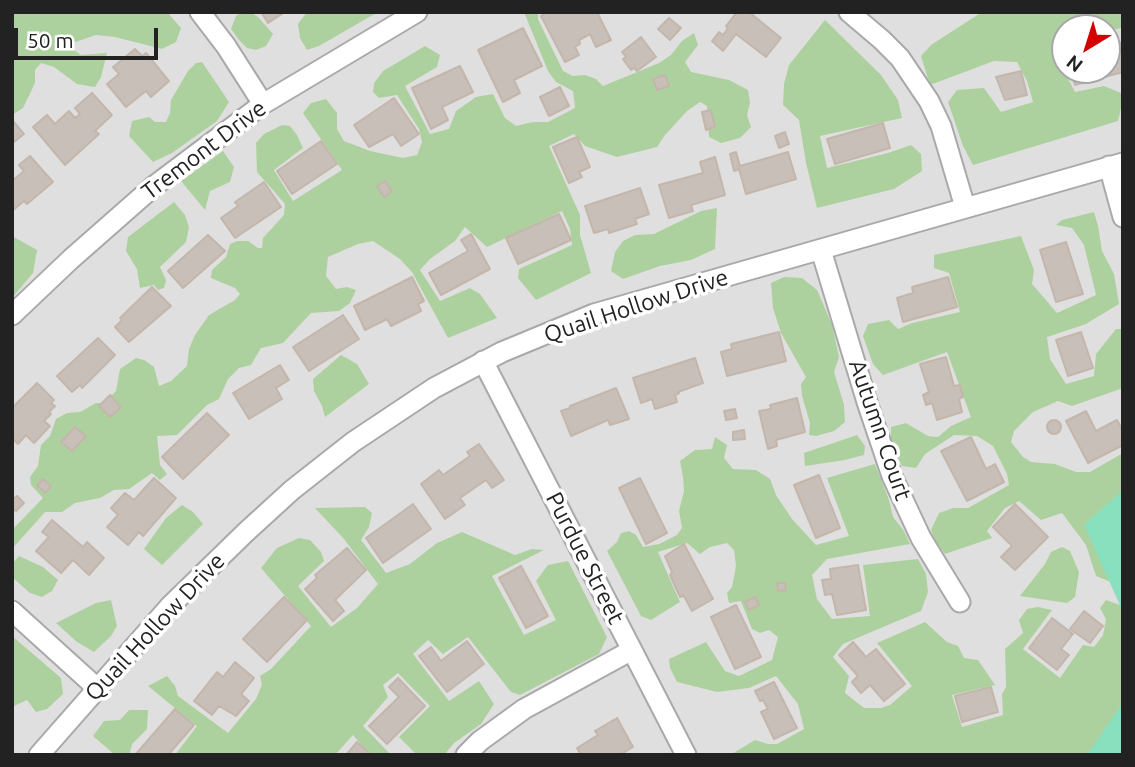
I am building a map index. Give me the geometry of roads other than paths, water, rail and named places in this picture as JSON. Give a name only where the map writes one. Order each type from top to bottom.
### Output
[{"type":"street","points":[[200,12],[226,46],[263,104]]},
{"type":"street","name":"Tremont Drive","points":[[12,315],[154,186],[263,104],[417,12]]},
{"type":"street","points":[[849,12],[900,58],[929,101],[941,127],[965,207]]},
{"type":"street","points":[[1116,164],[1123,217]]},
{"type":"street","name":"Quail Hollow Drive","points":[[39,755],[209,565],[292,490],[363,435],[434,388],[483,361],[594,314],[1116,164]]},
{"type":"street","name":"Autumn Court","points":[[821,250],[892,476],[921,538],[960,601]]},
{"type":"street","name":"Purdue Street","points":[[483,361],[686,755]]},
{"type":"street","points":[[12,611],[97,688]]},
{"type":"street","points":[[466,755],[480,741],[524,709],[632,650]]}]
